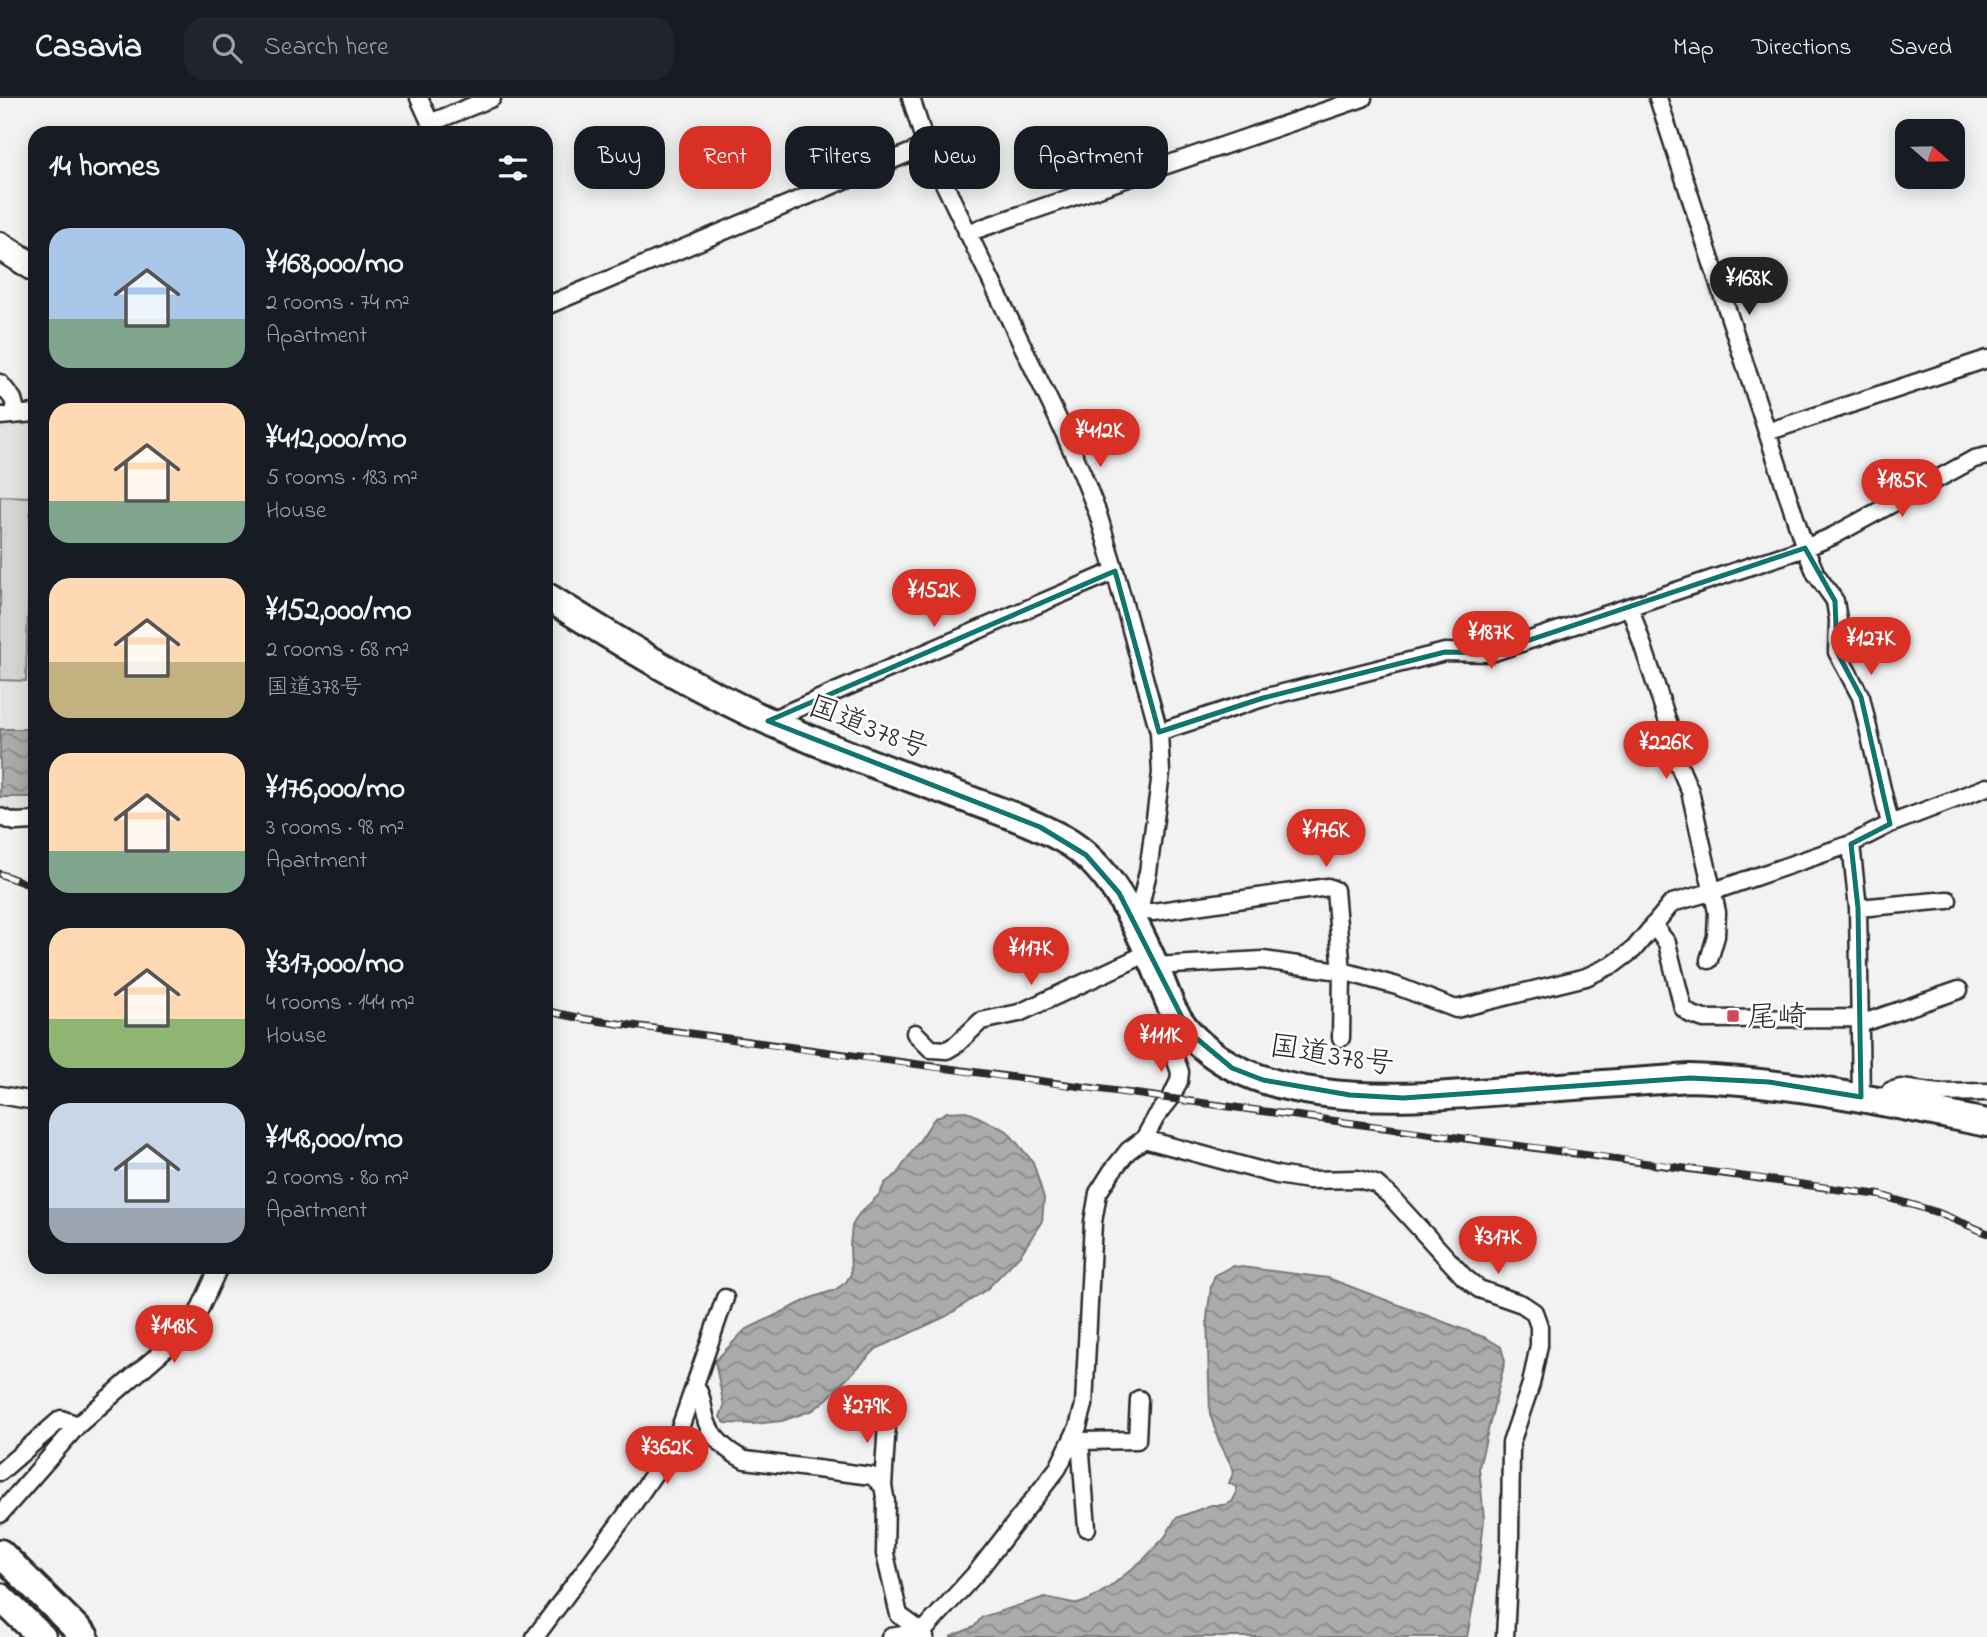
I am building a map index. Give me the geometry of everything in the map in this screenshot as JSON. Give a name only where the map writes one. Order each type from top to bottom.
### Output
[{"type":"highway","points":[[0,246],[28,264]]},
{"type":"highway","name":"国道378号","points":[[553,600],[671,671],[768,720],[856,758],[1000,811],[1067,841],[1086,855],[1137,917],[1173,1010],[1189,1033],[1211,1054],[1232,1068],[1263,1080],[1350,1095],[1403,1098],[1690,1078],[1769,1082],[1987,1123]]},
{"type":"highway","points":[[0,1553],[85,1637]]},
{"type":"highway","points":[[0,1597],[42,1637]]},
{"type":"street","points":[[419,98],[431,126]]},
{"type":"street","points":[[436,126],[492,98]]},
{"type":"street","points":[[911,98],[920,126]]},
{"type":"street","points":[[967,233],[1363,98]]},
{"type":"street","points":[[1658,98],[1805,548],[1816,574],[1835,601],[1838,620],[1837,652],[1861,697],[1890,824]]},
{"type":"street","points":[[553,303],[909,153]]},
{"type":"street","points":[[946,189],[1072,450],[1098,514],[1159,733],[1161,774],[1148,872],[1137,917]]},
{"type":"street","points":[[1767,432],[1987,359]]},
{"type":"street","points":[[0,383],[13,399],[17,414]]},
{"type":"street","points":[[0,416],[28,413]]},
{"type":"street","points":[[1159,733],[1263,698],[1445,652],[1492,653],[1630,607],[1805,548],[1833,536],[1974,459],[1987,456]]},
{"type":"street","points":[[768,720],[1115,571]]},
{"type":"street","points":[[1630,607],[1674,740],[1676,759],[1690,791],[1717,922],[1709,960]]},
{"type":"street","points":[[915,1032],[931,1049],[947,1050],[957,1045],[981,1021],[1020,1013],[1152,959],[1263,960],[1342,972],[1396,986],[1456,1009],[1586,977],[1614,964],[1634,949],[1672,903],[1851,844],[1890,824],[1987,787]]},
{"type":"street","points":[[0,817],[15,822],[28,821]]},
{"type":"street","points":[[1851,844],[1858,908],[1860,1021],[1872,1100],[1901,1088],[1939,1093],[1987,1093]]},
{"type":"street","points":[[1137,917],[1153,912],[1328,887],[1335,890],[1342,972],[1341,1038]]},
{"type":"street","points":[[1858,908],[1948,900]]},
{"type":"street","points":[[1653,925],[1667,943],[1683,1008],[1704,1019],[1860,1021],[1959,990]]},
{"type":"street","points":[[890,1637],[922,1635],[978,1572],[1058,1468],[1076,1440],[1084,1405],[1093,1222],[1098,1193],[1128,1150],[1144,1139],[1179,1082],[1180,1072],[1174,1055],[1172,1032],[1173,1010]]},
{"type":"street","points":[[0,1095],[28,1100]]},
{"type":"street","points":[[1144,1139],[1277,1175],[1308,1181],[1358,1179],[1376,1184],[1464,1278],[1479,1289],[1522,1304],[1534,1312],[1539,1326],[1539,1345],[1531,1384],[1511,1443],[1505,1637]]},
{"type":"street","points":[[0,1514],[78,1425],[181,1335],[198,1313],[216,1274]]},
{"type":"street","points":[[536,1637],[668,1453],[680,1428],[725,1298]]},
{"type":"street","points":[[695,1385],[701,1392],[708,1425],[730,1453],[745,1460],[872,1476],[883,1486]]},
{"type":"street","points":[[1076,1440],[1138,1440],[1139,1399]]},
{"type":"street","points":[[888,1407],[883,1486],[886,1502],[885,1555],[899,1615],[922,1635]]},
{"type":"street","points":[[0,1472],[61,1419],[78,1425]]},
{"type":"street","points":[[1076,1440],[1087,1528]]},
{"type":"highlighted area","points":[[1805,548],[1835,601],[1837,652],[1861,697],[1890,824],[1851,844],[1858,908],[1861,1097],[1769,1082],[1690,1078],[1403,1098],[1350,1095],[1263,1080],[1232,1068],[1190,1033],[1119,893],[1086,855],[1040,827],[768,721],[1115,571],[1159,732],[1263,698],[1445,652],[1491,653]]},
{"type":"shaded area","points":[[28,422],[28,814],[19,815],[0,809],[0,424]]},
{"type":"shaded area","points":[[0,496],[28,497],[26,681],[0,680]]},
{"type":"water","points":[[0,729],[28,729],[28,797],[0,797]]},
{"type":"water","points":[[966,1111],[1007,1131],[1033,1162],[1044,1198],[1042,1221],[1021,1254],[987,1289],[947,1316],[876,1349],[813,1410],[782,1421],[725,1423],[720,1417],[724,1406],[715,1361],[745,1330],[811,1298],[835,1290],[846,1282],[851,1274],[852,1226],[859,1214],[879,1195],[885,1183],[897,1174],[934,1119],[947,1112]]},
{"type":"water","points":[[1233,1266],[1328,1278],[1486,1338],[1501,1347],[1505,1361],[1479,1467],[1484,1519],[1478,1578],[1467,1637],[950,1637],[974,1627],[982,1617],[1045,1597],[1078,1604],[1089,1600],[1110,1587],[1145,1558],[1165,1537],[1176,1518],[1211,1505],[1232,1502],[1236,1487],[1229,1483],[1234,1471],[1219,1441],[1210,1414],[1207,1318],[1215,1275]]},
{"type":"railway","points":[[0,874],[28,884]]},
{"type":"railway","points":[[553,1012],[747,1042],[1880,1195],[1936,1212],[1987,1233]]},
{"type":"place","name":"尾崎","points":[[1733,1016]]}]
